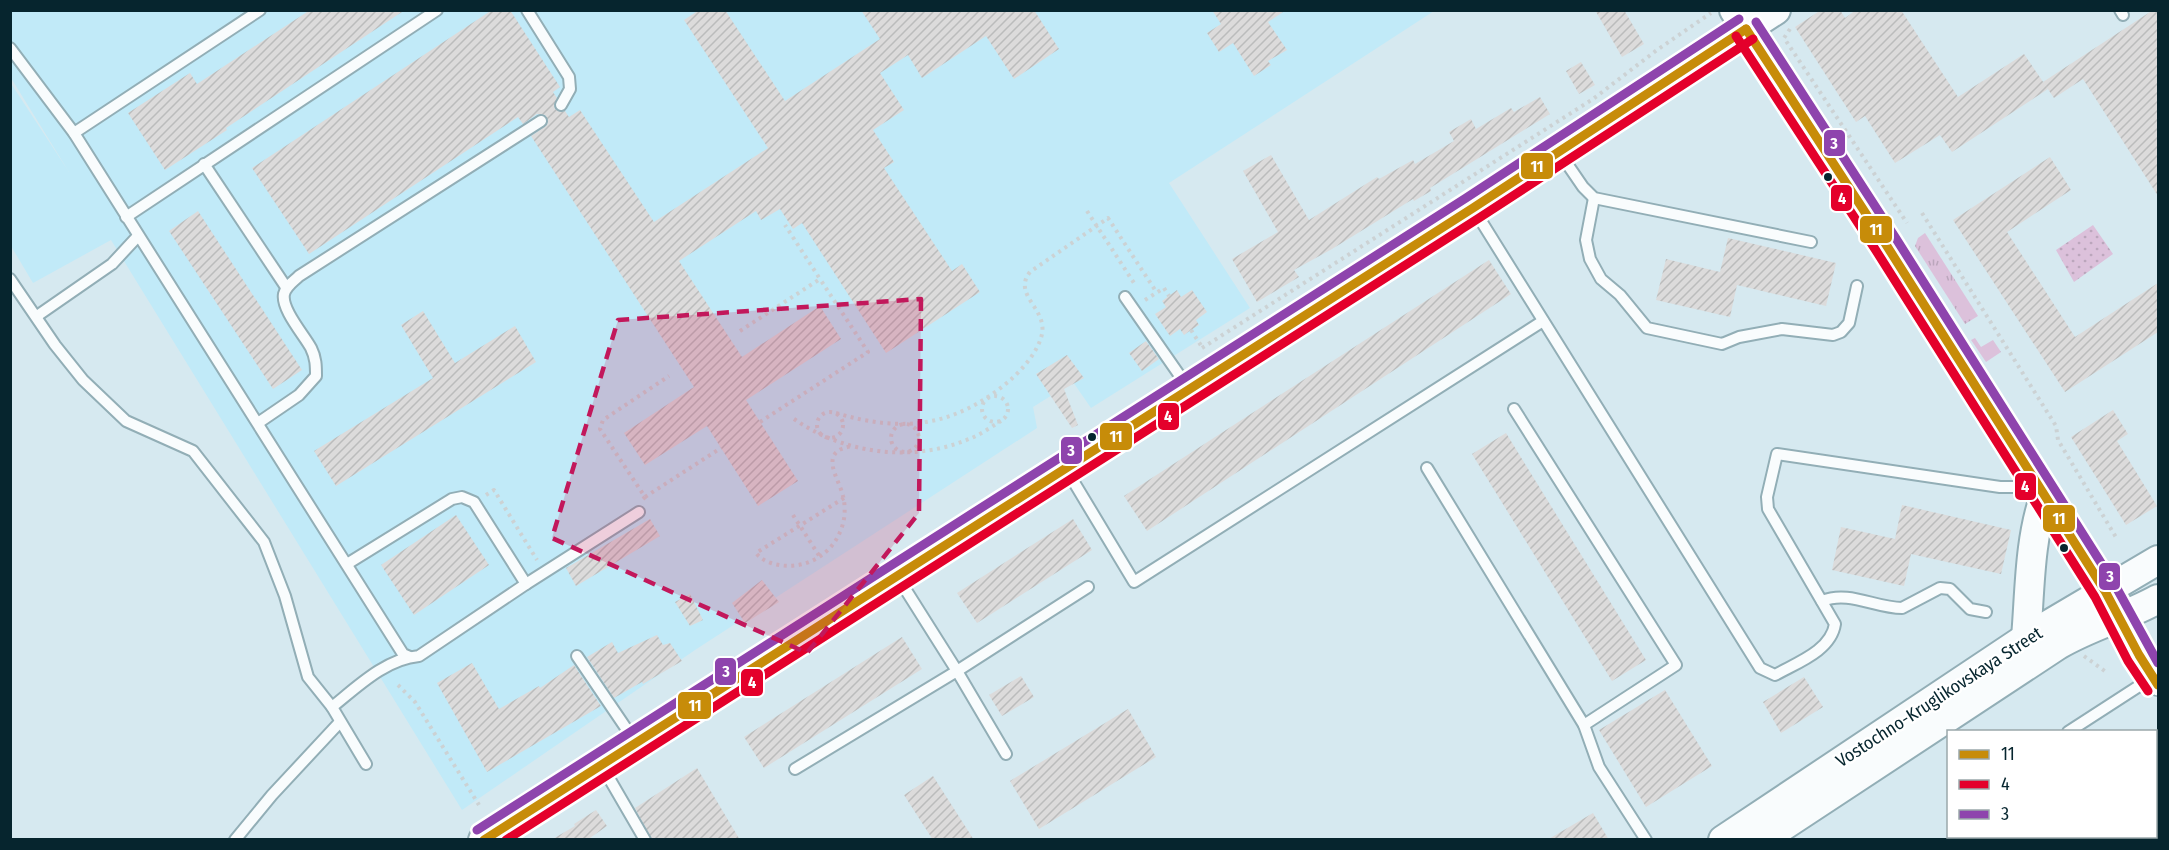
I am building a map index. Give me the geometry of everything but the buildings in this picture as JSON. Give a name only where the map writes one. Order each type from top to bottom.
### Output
[{"type":"street","points":[[483,840],[600,763],[636,743],[1473,208],[1558,152],[1740,20],[1776,10]]},
{"type":"street","points":[[1740,20],[1885,243],[2105,591],[2156,681]]},
{"type":"street","points":[[2026,638],[2040,488]]},
{"type":"street","name":"Vostochno-Kruglikovskaya Street","points":[[1723,840],[2026,638],[2158,560]]},
{"type":"street","name":"Vostochno-Kruglikovskaya Street","points":[[1778,835],[2072,636],[2120,618],[2158,598]]},
{"type":"lane","points":[[74,133],[260,10]]},
{"type":"lane","points":[[126,217],[437,10]]},
{"type":"lane","points":[[527,10],[569,77],[570,89],[561,105]]},
{"type":"lane","points":[[10,48],[74,133],[403,654],[410,657]]},
{"type":"lane","points":[[258,423],[299,395],[316,376],[316,362],[312,350],[288,312],[283,297],[286,287],[299,276],[541,121]]},
{"type":"lane","points":[[1558,152],[1582,188],[1594,198],[1811,242]]},
{"type":"lane","points":[[204,164],[286,287]]},
{"type":"lane","points":[[1594,198],[1586,240],[1590,259],[1601,279],[1620,296],[1647,328],[1722,344],[1739,337],[1782,329],[1833,335],[1849,324],[1857,286]]},
{"type":"lane","points":[[1473,208],[1760,668],[1774,675],[1824,646],[1833,636],[1835,624],[1768,509],[1767,497],[1777,454],[2000,486],[2040,488]]},
{"type":"lane","points":[[37,316],[112,264],[138,236]]},
{"type":"lane","points":[[10,279],[55,345],[83,380],[126,421],[193,451],[264,542],[285,596],[308,677],[332,707],[366,764]]},
{"type":"lane","points":[[1125,297],[1190,389]]},
{"type":"lane","points":[[1066,469],[1134,582],[1543,321]]},
{"type":"lane","points":[[1514,409],[1676,665],[1584,725]]},
{"type":"lane","points":[[1426,468],[1584,725],[1599,767],[1646,840]]},
{"type":"lane","points":[[347,564],[452,499],[462,497],[474,502],[526,584]]},
{"type":"lane","points":[[332,707],[380,670],[410,657],[419,656],[639,506]]},
{"type":"lane","points":[[897,576],[1006,754]]},
{"type":"lane","points":[[795,769],[957,671],[1088,587]]},
{"type":"lane","points":[[1822,601],[1845,596],[1902,608],[1940,588],[1950,590],[1970,609],[1986,612]]},
{"type":"lane","points":[[578,656],[636,743]]},
{"type":"lane","points":[[2071,730],[2156,681]]},
{"type":"lane","points":[[235,840],[272,795],[340,722]]},
{"type":"lane","points":[[600,763],[645,840]]},
{"type":"path","points":[[1202,348],[1593,99],[1657,50],[1714,11]]},
{"type":"path","points":[[1784,38],[1907,223]]},
{"type":"path","points":[[1087,212],[1145,300],[1164,288],[1169,296]]},
{"type":"path","points":[[1922,213],[2056,426],[2058,440],[2117,539]]},
{"type":"path","points":[[836,413],[843,420],[842,431],[834,438],[824,437],[818,429],[818,419],[826,412],[836,413],[866,422],[905,424],[911,425],[917,430],[920,441],[916,448],[906,452],[896,448],[891,438],[895,428],[905,424],[931,421],[962,412],[988,398],[1016,375],[1036,350],[1042,334],[1043,321],[1025,291],[1023,285],[1025,278],[1030,272],[1108,218],[1157,293]]},
{"type":"path","points":[[760,422],[868,352],[785,225]]},
{"type":"path","points":[[740,331],[820,279]]},
{"type":"path","points":[[645,497],[600,429],[603,420],[669,376]]},
{"type":"path","points":[[794,419],[824,437],[866,450],[906,452],[936,450],[970,439],[1001,421],[1008,413],[1005,401],[996,396],[988,398],[982,406],[983,416],[991,422],[1001,421]]},
{"type":"path","points":[[844,498],[756,553],[768,561],[789,566],[800,565],[820,557],[835,542],[844,522],[844,498],[833,473],[832,462],[839,451],[854,446]]},
{"type":"path","points":[[639,506],[645,497],[721,448]]},
{"type":"path","points":[[474,502],[494,490],[540,564]]},
{"type":"path","points":[[793,515],[820,557]]},
{"type":"path","points":[[2082,654],[2106,672]]},
{"type":"path","points":[[398,685],[415,702],[479,805]]},
{"type":"highlighted area","points":[[921,299],[919,513],[807,653],[552,538],[618,320]]},
{"type":"shaded area","points":[[11,11],[1434,11],[1169,183],[1250,308],[1091,408],[1073,382],[1033,407],[1037,428],[695,650],[462,810],[111,240],[33,283],[11,246],[10,82],[69,172],[11,78]]},
{"type":"green space","points":[[2093,225],[2113,254],[2074,282],[2056,250]]},
{"type":"green space","points":[[1925,233],[1978,316],[1965,324],[1915,246],[1918,238]]},
{"type":"green space","points":[[1975,338],[1981,347],[1993,340],[2001,352],[1986,362],[1971,340]]},
{"type":"transit line","name":"3","points":[[477,830],[1466,198],[1739,19]]},
{"type":"transit line","name":"3","points":[[1756,22],[2115,585],[2158,663]]},
{"type":"transit line","name":"11","points":[[1746,29],[1885,243],[2105,591],[2139,655],[2158,685]]},
{"type":"transit line","name":"11","points":[[484,840],[1473,208],[1746,29]]},
{"type":"transit line","name":"4","points":[[1736,36],[1875,249],[2095,597],[2128,661],[2148,691]]},
{"type":"transit line","name":"4","points":[[506,840],[1479,218],[1753,39]]}]
